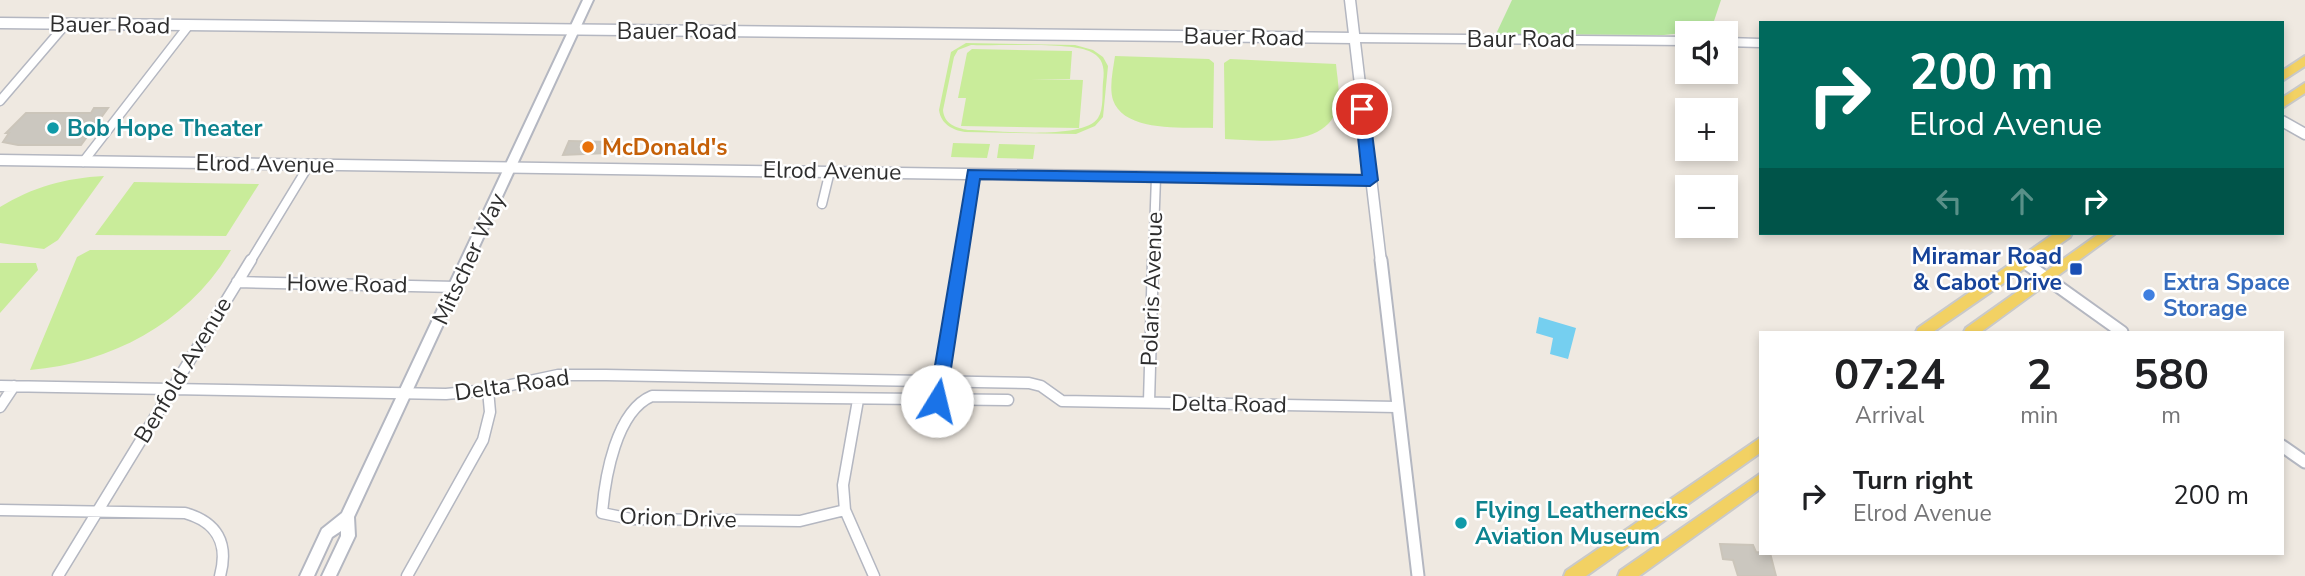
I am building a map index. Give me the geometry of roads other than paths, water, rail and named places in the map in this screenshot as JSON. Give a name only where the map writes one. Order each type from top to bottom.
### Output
[{"type":"main road","name":"Mitscher Way","points":[[307,576],[327,533],[347,517],[588,0]]},
{"type":"main road","points":[[2284,76],[2305,60]]},
{"type":"main road","points":[[2284,103],[2305,88]]},
{"type":"main road","points":[[1924,331],[2062,235]]},
{"type":"main road","points":[[1971,331],[2106,235]]},
{"type":"main road","points":[[1572,576],[1759,446]]},
{"type":"main road","points":[[1626,576],[1759,482]]},
{"type":"main road","name":"Mitscher Way","points":[[329,576],[348,536],[347,517]]},
{"type":"street","points":[[1350,0],[1418,576]]},
{"type":"street","name":"Bauer Road","points":[[0,23],[1354,38]]},
{"type":"street","points":[[0,101],[66,24]]},
{"type":"street","points":[[83,162],[189,25]]},
{"type":"street","name":"Baur Road","points":[[1354,38],[1675,41]]},
{"type":"street","points":[[1738,42],[1759,43]]},
{"type":"street","points":[[2284,122],[2305,134]]},
{"type":"street","name":"Elrod Avenue","points":[[0,160],[1370,180]]},
{"type":"street","name":"Benfold Avenue","points":[[58,576],[309,165]]},
{"type":"street","points":[[822,204],[830,171]]},
{"type":"street","points":[[937,401],[974,174]]},
{"type":"street","name":"Polaris Avenue","points":[[1149,402],[1156,177]]},
{"type":"street","points":[[2024,262],[2121,331]]},
{"type":"street","name":"Howe Road","points":[[237,282],[456,287]]},
{"type":"street","name":"Delta Road","points":[[0,386],[446,394],[488,390],[558,375],[1028,383],[1041,386],[1062,401],[1396,407]]},
{"type":"street","points":[[0,407],[14,386]]},
{"type":"street","points":[[407,576],[483,440],[490,412],[488,390]]},
{"type":"street","name":"Orion Drive","points":[[845,510],[800,521],[631,519],[602,513],[602,496],[628,414],[639,401],[652,396],[858,400]]},
{"type":"street","points":[[874,576],[845,510],[843,485],[858,400],[1008,400]]},
{"type":"street","points":[[2284,447],[2305,462]]},
{"type":"street","points":[[0,510],[185,513],[201,517],[214,526],[222,544],[220,576]]},
{"type":"water","points":[[1539,317],[1576,328],[1568,359],[1550,354],[1553,338],[1536,333]]},
{"type":"place","name":"Bob Hope Theater","points":[[53,128]]},
{"type":"place","name":"McDonald's","points":[[588,147]]},
{"type":"place","name":"Miramar Road & Cabot Drive","points":[[2076,269]]},
{"type":"place","name":"Extra Space Storage","points":[[2149,295]]},
{"type":"place","name":"Flying Leathernecks Aviation Museum","points":[[1461,523]]}]
